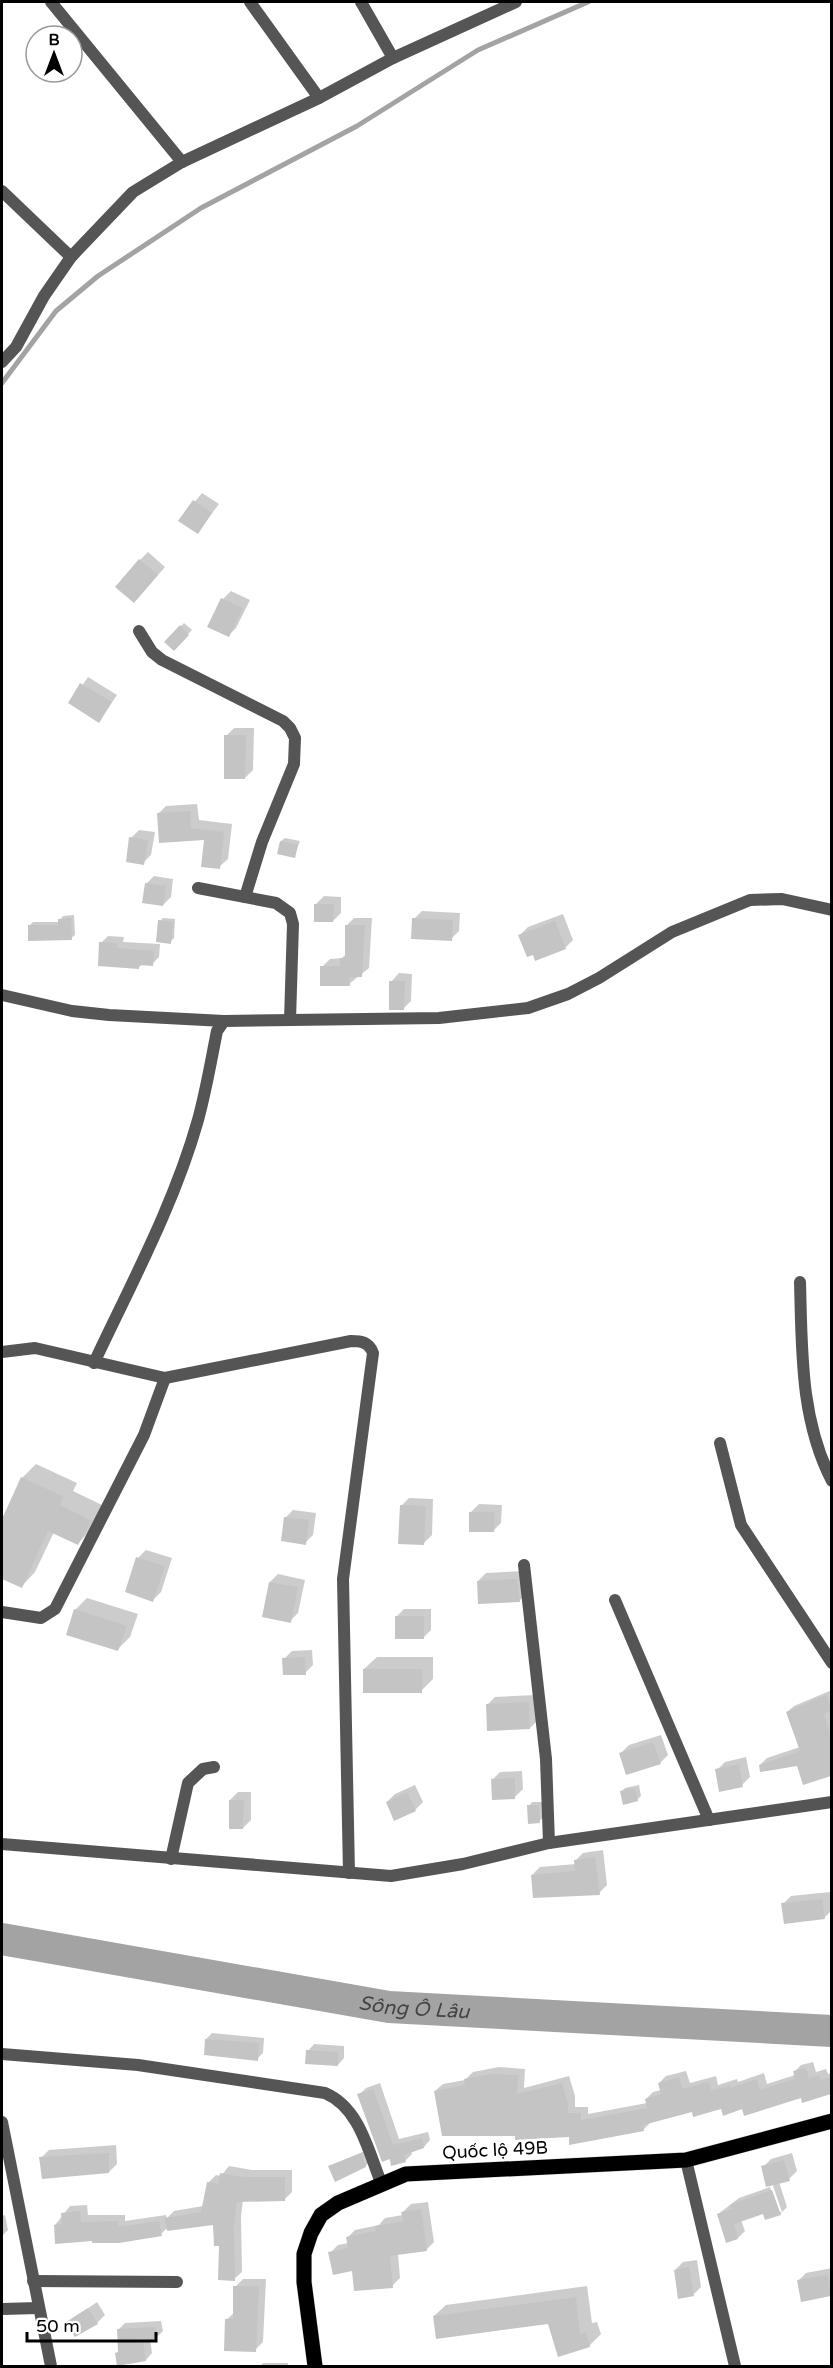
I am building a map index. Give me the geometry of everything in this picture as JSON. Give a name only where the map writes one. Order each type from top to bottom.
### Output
[{"type":"main road","name":"Quốc lộ 49B","points":[[315,2367],[304,2282],[304,2254],[311,2233],[321,2215],[338,2203],[406,2174],[686,2160],[831,2121]]},
{"type":"street","points":[[51,2],[182,162]]},
{"type":"street","points":[[250,2],[319,98]]},
{"type":"street","points":[[361,2],[393,58]]},
{"type":"street","points":[[2,362],[16,347],[44,296],[71,257],[133,192],[182,162],[319,98],[393,58],[510,3]]},
{"type":"street","points":[[2,191],[71,257]]},
{"type":"street","points":[[139,631],[152,652],[162,660],[283,721],[295,738],[294,764],[262,842],[245,897]]},
{"type":"street","points":[[198,888],[276,903],[290,913],[293,924],[290,1020]]},
{"type":"street","points":[[2,994],[72,1011],[109,1016],[224,1021],[439,1018],[528,1008],[568,994],[599,978],[672,933],[750,900],[782,899],[831,910]]},
{"type":"street","points":[[94,1363],[155,1233],[177,1177],[197,1121],[217,1031],[224,1021]]},
{"type":"street","points":[[800,1282],[802,1369],[807,1406],[814,1438],[831,1481]]},
{"type":"street","points":[[2,1352],[35,1348],[165,1378],[351,1341],[366,1343],[371,1347],[373,1353],[343,1579],[349,1874]]},
{"type":"street","points":[[2,1612],[41,1618],[55,1609],[144,1435],[165,1378]]},
{"type":"street","points":[[720,1443],[741,1526],[831,1663]]},
{"type":"street","points":[[524,1565],[546,1759],[549,1843]]},
{"type":"street","points":[[615,1600],[709,1820]]},
{"type":"street","points":[[171,1858],[188,1783],[203,1769],[214,1767]]},
{"type":"street","points":[[2,1844],[391,1876],[463,1864],[549,1843],[831,1802]]},
{"type":"street","points":[[2,2054],[138,2065],[325,2093],[338,2098],[354,2116],[382,2184]]},
{"type":"street","points":[[2,2122],[51,2367]]},
{"type":"street","points":[[686,2160],[735,2367]]},
{"type":"street","points":[[33,2281],[177,2282]]},
{"type":"street","points":[[2,2309],[38,2308]]},
{"type":"building","points":[[193,500],[212,513],[198,534],[178,521]]},
{"type":"building","points":[[139,559],[158,575],[134,603],[115,587]]},
{"type":"building","points":[[221,598],[243,608],[229,637],[207,627]]},
{"type":"building","points":[[180,625],[189,635],[174,651],[164,642]]},
{"type":"building","points":[[80,683],[112,702],[99,723],[68,703]]},
{"type":"building","points":[[224,735],[246,735],[245,779],[224,779]]},
{"type":"building","points":[[190,811],[191,828],[224,832],[220,869],[201,867],[204,840],[159,843],[157,813]]},
{"type":"building","points":[[129,837],[148,840],[144,865],[126,862]]},
{"type":"building","points":[[280,841],[298,845],[295,858],[277,854]]},
{"type":"building","points":[[145,883],[166,886],[163,906],[142,903]]},
{"type":"building","points":[[314,904],[334,904],[333,922],[314,922]]},
{"type":"building","points":[[71,918],[72,940],[28,941],[28,925],[58,925],[58,919]]},
{"type":"building","points":[[412,918],[453,920],[452,941],[411,939]]},
{"type":"building","points":[[158,920],[173,922],[171,944],[156,942]]},
{"type":"building","points":[[555,921],[566,949],[535,961],[533,955],[527,957],[518,935]]},
{"type":"building","points":[[345,925],[365,925],[362,977],[349,977],[350,986],[320,986],[320,966],[340,966],[340,958],[345,958]]},
{"type":"building","points":[[99,942],[117,943],[117,948],[154,951],[153,966],[139,965],[139,969],[98,966]]},
{"type":"building","points":[[389,981],[405,981],[404,1010],[389,1010]]},
{"type":"building","points":[[21,1477],[64,1497],[60,1505],[91,1521],[78,1545],[48,1531],[22,1588],[2,1579],[2,1519]]},
{"type":"building","points":[[400,1505],[426,1506],[424,1545],[398,1544]]},
{"type":"building","points":[[469,1512],[494,1512],[494,1532],[469,1532]]},
{"type":"building","points":[[284,1517],[309,1520],[306,1545],[281,1541]]},
{"type":"building","points":[[136,1557],[165,1566],[153,1602],[125,1592]]},
{"type":"building","points":[[517,1579],[520,1602],[478,1604],[477,1581]]},
{"type":"building","points":[[269,1582],[298,1587],[291,1623],[262,1617]]},
{"type":"building","points":[[74,1609],[127,1626],[118,1651],[66,1635]]},
{"type":"building","points":[[395,1616],[424,1616],[424,1639],[395,1639]]},
{"type":"building","points":[[305,1657],[306,1675],[283,1675],[282,1658]]},
{"type":"building","points":[[363,1669],[422,1669],[422,1693],[363,1693]]},
{"type":"building","points":[[826,1695],[831,1707],[831,1710],[824,1714],[831,1735],[831,1776],[803,1785],[797,1766],[760,1772],[759,1765],[800,1751],[786,1712]]},
{"type":"building","points":[[529,1702],[530,1729],[487,1731],[486,1704]]},
{"type":"building","points":[[653,1742],[661,1764],[626,1775],[619,1753]]},
{"type":"building","points":[[739,1764],[743,1787],[719,1792],[715,1769]]},
{"type":"building","points":[[515,1778],[515,1799],[492,1800],[491,1779]]},
{"type":"building","points":[[635,1788],[638,1801],[623,1805],[620,1791]]},
{"type":"building","points":[[407,1792],[416,1811],[394,1821],[386,1802]]},
{"type":"building","points":[[229,1800],[244,1800],[243,1829],[229,1829]]},
{"type":"building","points":[[527,1805],[539,1805],[540,1823],[528,1824]]},
{"type":"building","points":[[595,1857],[600,1895],[533,1898],[531,1875],[575,1871],[574,1860]]},
{"type":"building","points":[[822,1899],[825,1919],[784,1924],[781,1903]]},
{"type":"building","points":[[205,2039],[259,2043],[258,2061],[204,2055]]},
{"type":"building","points":[[306,2050],[338,2052],[338,2066],[305,2064]]},
{"type":"building","points":[[806,2068],[809,2079],[819,2075],[821,2080],[831,2077],[831,2094],[802,2103],[801,2098],[744,2116],[742,2109],[723,2116],[721,2109],[693,2117],[692,2112],[643,2125],[644,2131],[569,2145],[569,2137],[515,2140],[515,2136],[442,2136],[434,2091],[465,2085],[464,2079],[491,2074],[518,2075],[517,2094],[562,2083],[568,2103],[568,2113],[581,2113],[581,2120],[647,2108],[645,2099],[661,2094],[658,2083],[679,2077],[683,2089],[709,2082],[711,2091],[730,2085],[731,2088],[757,2079],[760,2090],[795,2079],[793,2071]]},
{"type":"building","points":[[373,2089],[393,2145],[422,2138],[424,2148],[404,2155],[406,2162],[391,2166],[390,2159],[382,2162],[357,2094]]},
{"type":"building","points":[[109,2153],[109,2173],[42,2179],[39,2157]]},
{"type":"building","points":[[361,2153],[366,2167],[335,2182],[328,2166]]},
{"type":"building","points":[[784,2160],[790,2181],[766,2187],[761,2166]]},
{"type":"building","points":[[220,2173],[243,2177],[285,2177],[285,2201],[237,2202],[234,2225],[235,2281],[218,2280],[219,2246],[214,2246],[213,2225],[167,2231],[165,2218],[201,2212],[207,2182],[218,2184]]},
{"type":"building","points":[[772,2190],[781,2215],[765,2220],[763,2214],[734,2224],[738,2239],[726,2243],[717,2214],[732,2209],[730,2205]]},
{"type":"building","points":[[421,2209],[427,2251],[390,2256],[393,2288],[354,2291],[352,2271],[333,2275],[328,2252],[348,2248],[346,2237],[376,2231],[375,2226],[403,2221],[401,2212]]},
{"type":"building","points":[[80,2211],[81,2222],[118,2221],[118,2227],[159,2221],[162,2236],[119,2243],[92,2243],[92,2241],[55,2244],[54,2225],[62,2224],[61,2213]]},
{"type":"building","points":[[689,2267],[694,2296],[678,2299],[674,2270]]},
{"type":"building","points":[[828,2275],[831,2296],[801,2302],[797,2280]]},
{"type":"building","points":[[233,2286],[259,2286],[256,2352],[224,2351],[225,2319],[233,2319]]},
{"type":"building","points":[[576,2297],[580,2334],[586,2332],[590,2347],[558,2357],[548,2324],[436,2339],[433,2316]]},
{"type":"building","points":[[88,2308],[98,2324],[75,2337],[66,2322]]},
{"type":"building","points":[[155,2327],[157,2340],[143,2342],[146,2361],[117,2366],[115,2353],[118,2352],[117,2329]]},
{"type":"waterway","points":[[2,383],[56,311],[98,276],[201,208],[357,126],[478,50],[588,2]]},
{"type":"waterway","name":"Sông Ô Lâu","points":[[2,1939],[389,2007],[832,2031]]}]
